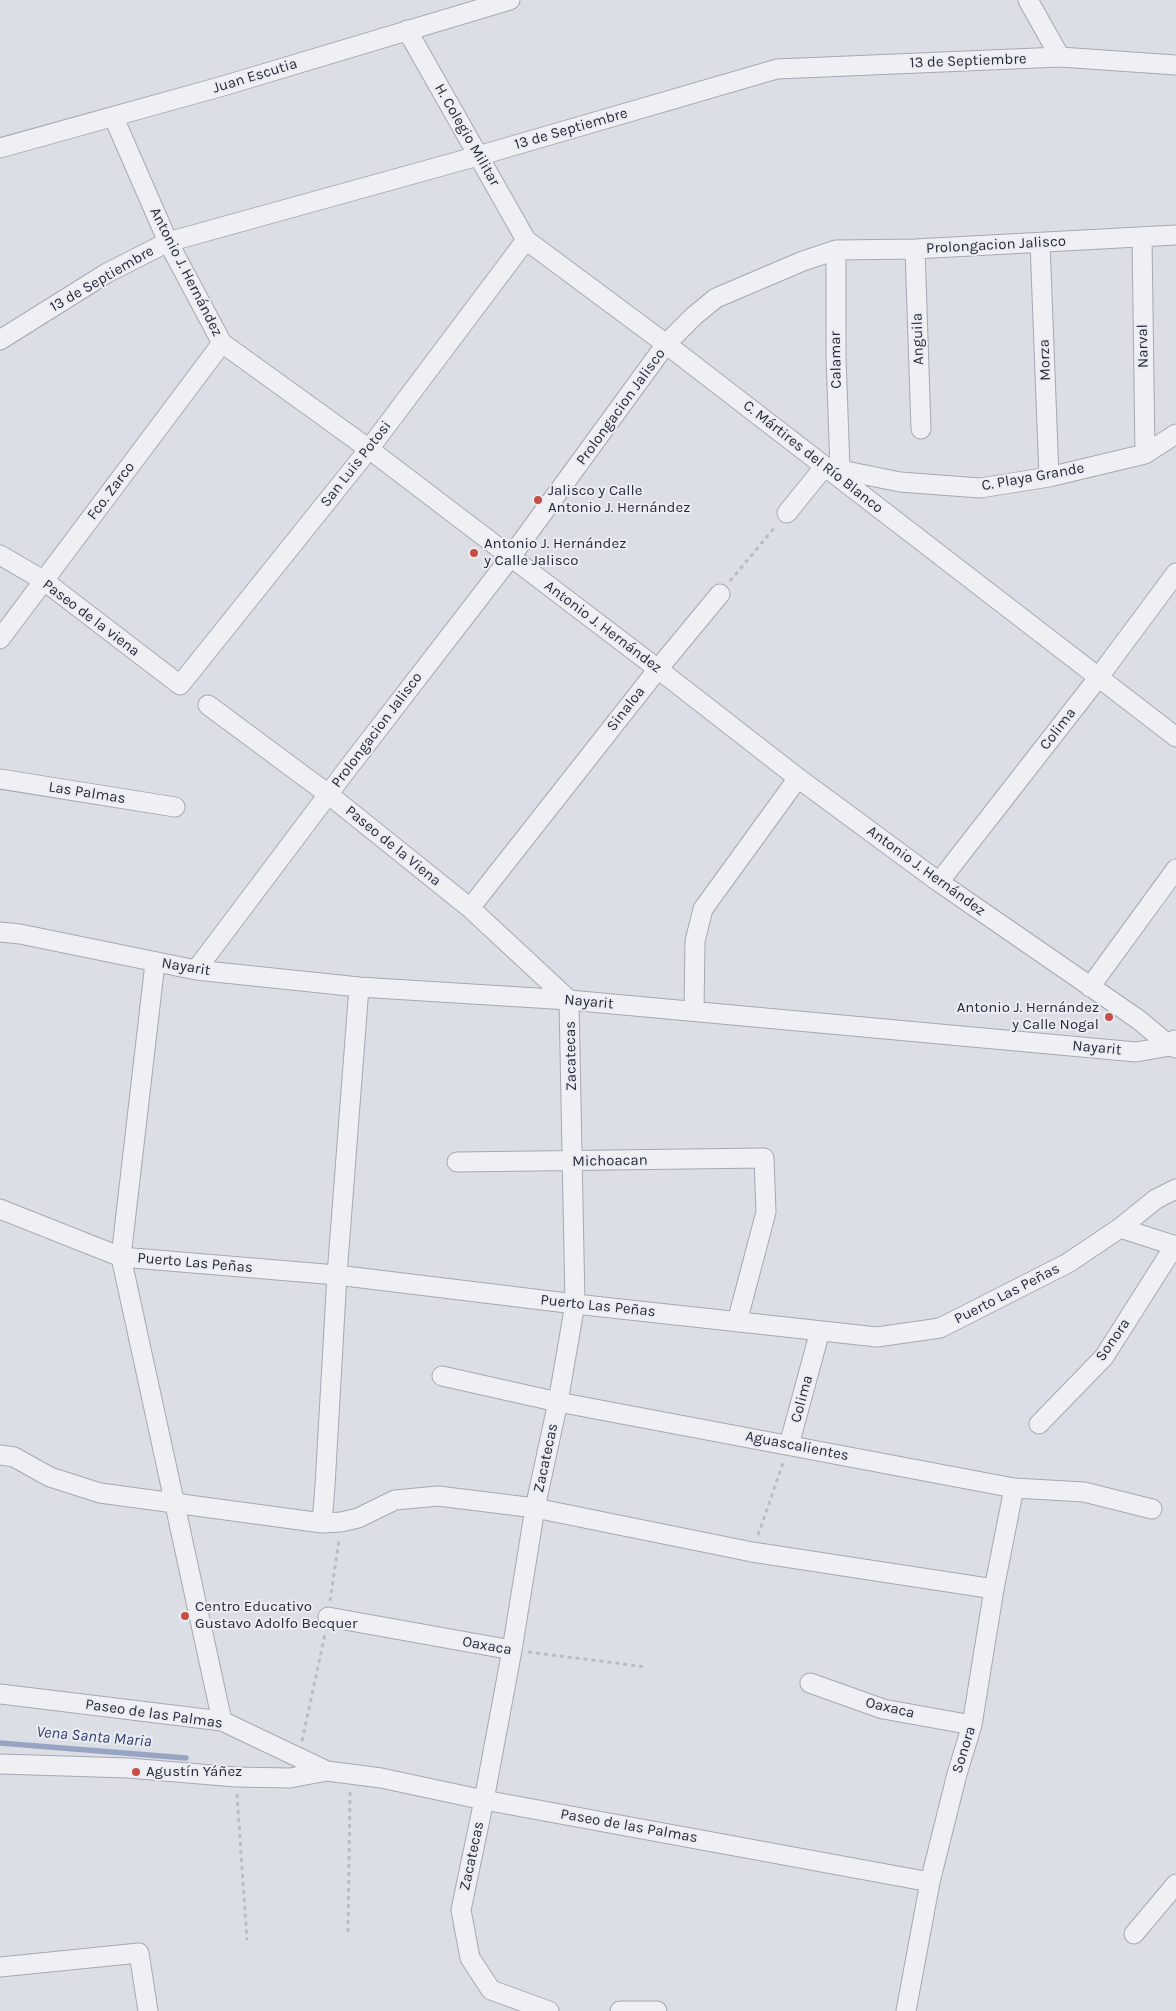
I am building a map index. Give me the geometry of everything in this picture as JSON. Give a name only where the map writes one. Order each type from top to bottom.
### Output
[{"type":"street","name":"Juan Escutia","points":[[0,148],[114,118],[407,30],[490,3],[510,0]]},
{"type":"street","points":[[1028,0],[1060,57]]},
{"type":"street","name":"H. Colegio Militar","points":[[407,30],[526,240]]},
{"type":"street","name":"13 de Septiembre","points":[[0,340],[107,274],[168,242],[478,156],[776,69],[1060,57],[1176,65]]},
{"type":"street","name":"Antonio J. Hernández","points":[[114,118],[168,242],[222,343],[369,449],[510,558],[658,668],[798,778],[939,882],[1139,1020],[1175,1040]]},
{"type":"street","name":"Prolongacion Jalisco","points":[[196,970],[328,794],[510,558],[666,344],[694,316],[716,298],[803,261],[836,250],[915,249],[1176,235]]},
{"type":"street","name":"Narval","points":[[1142,237],[1145,454]]},
{"type":"street","name":"C. Mártires del Río Blanco","points":[[526,240],[832,468],[1098,678],[1176,737]]},
{"type":"street","name":"San Luis Potosi","points":[[180,685],[369,449],[526,240]]},
{"type":"street","name":"Morza","points":[[1040,243],[1049,477]]},
{"type":"street","name":"Anguila","points":[[915,249],[921,428]]},
{"type":"street","name":"Calamar","points":[[832,468],[836,357],[836,250]]},
{"type":"street","name":"Fco. Zarco","points":[[0,639],[42,580],[222,343]]},
{"type":"street","name":"C. Playa Grande","points":[[832,468],[900,482],[980,488],[1049,477],[1145,454],[1176,434]]},
{"type":"street","points":[[787,512],[832,468]]},
{"type":"street","name":"Paseo de la viena","points":[[0,555],[42,580],[180,685]]},
{"type":"street","name":"Colima","points":[[939,882],[1098,678],[1176,573]]},
{"type":"street","name":"Sinaloa","points":[[470,908],[658,668],[720,594]]},
{"type":"street","name":"Paseo de la Viena","points":[[208,705],[328,794],[470,908],[570,1000]]},
{"type":"street","points":[[694,1011],[695,941],[704,909],[798,778]]},
{"type":"street","name":"Las Palmas","points":[[0,779],[175,807]]},
{"type":"street","points":[[1090,987],[1176,869]]},
{"type":"street","name":"Nayarit","points":[[0,932],[20,934],[196,970],[359,987],[570,1000],[1136,1052],[1175,1040]]},
{"type":"street","points":[[155,963],[121,1257],[222,1721]]},
{"type":"street","points":[[322,1523],[326,1486],[337,1275],[359,987]]},
{"type":"street","name":"Zacatecas","points":[[549,2011],[491,1990],[470,1958],[461,1910],[484,1800],[512,1650],[535,1508],[558,1402],[575,1304],[570,1000]]},
{"type":"street","name":"Michoacan","points":[[456,1162],[573,1162],[764,1158],[766,1212],[737,1322]]},
{"type":"street","name":"Puerto Las Peñas","points":[[0,1210],[121,1257],[337,1275],[575,1304],[876,1337],[940,1328],[1068,1263],[1120,1228],[1156,1199],[1176,1190]]},
{"type":"street","points":[[1120,1228],[1176,1245]]},
{"type":"street","name":"Sonora","points":[[1038,1424],[1104,1357],[1176,1245]]},
{"type":"street","name":"Colima","points":[[789,1445],[820,1331]]},
{"type":"street","name":"Aguascalientes","points":[[442,1376],[558,1402],[1014,1488],[1084,1492],[1152,1508]]},
{"type":"street","points":[[0,1455],[14,1457],[50,1477],[100,1493],[322,1523],[341,1522],[358,1518],[395,1500],[438,1496],[535,1508],[752,1552],[994,1589]]},
{"type":"street","name":"Sonora","points":[[906,2011],[930,1882],[957,1774],[972,1725],[994,1589],[1014,1488]]},
{"type":"street","name":"Oaxaca","points":[[328,1617],[512,1650]]},
{"type":"street","name":"Oaxaca","points":[[810,1683],[883,1709],[972,1725]]},
{"type":"street","name":"Paseo de las Palmas","points":[[0,1694],[222,1721],[328,1771]]},
{"type":"street","name":"Paseo de las Palmas","points":[[0,1764],[128,1768],[236,1777],[290,1778],[328,1771],[381,1778],[484,1800],[930,1882]]},
{"type":"street","points":[[1134,1934],[1176,1884]]},
{"type":"street","points":[[0,1967],[139,1953],[148,2011]]},
{"type":"street","points":[[620,2011],[657,2011]]},
{"type":"path","points":[[720,594],[787,512]]},
{"type":"path","points":[[752,1552],[789,1445]]},
{"type":"path","points":[[299,1756],[328,1617],[341,1522]]},
{"type":"path","name":"Oaxaca","points":[[512,1650],[647,1667]]},
{"type":"path","points":[[348,1932],[350,1774]]},
{"type":"path","points":[[236,1777],[247,1940]]},
{"type":"waterway","name":"Vena Santa Maria","points":[[0,1743],[186,1758]]},
{"type":"place","name":"Jalisco y Calle Antonio J. Hernández","points":[[538,500]]},
{"type":"place","name":"Antonio J. Hernández y Calle Jalisco","points":[[474,553]]},
{"type":"place","name":"Antonio J. Hernández y Calle Nogal","points":[[1109,1017]]},
{"type":"place","name":"Centro Educativo Gustavo Adolfo Becquer","points":[[185,1616]]},
{"type":"place","name":"Agustín Yáñez","points":[[136,1772]]}]
